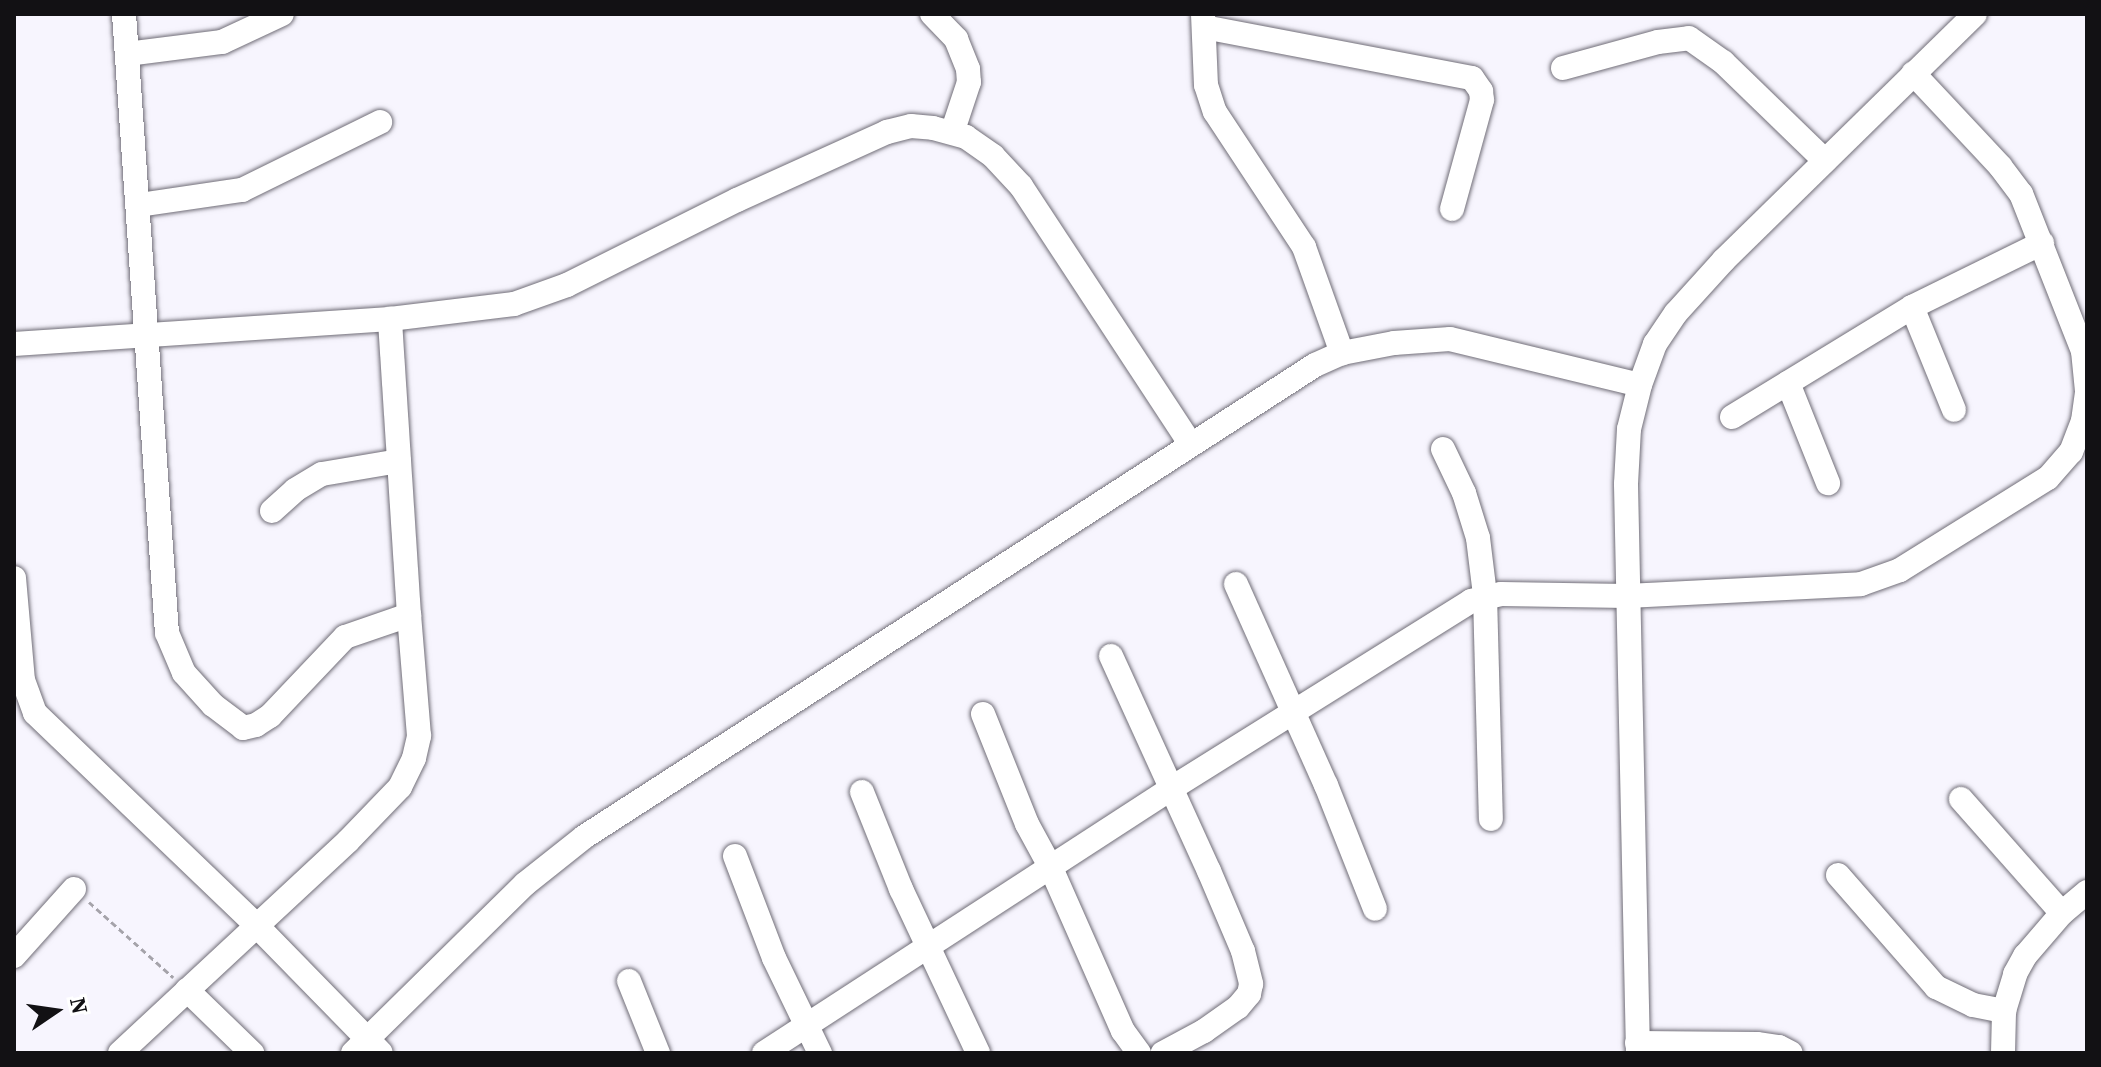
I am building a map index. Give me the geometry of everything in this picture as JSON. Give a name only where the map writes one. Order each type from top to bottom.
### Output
[{"type":"street","points":[[124,14],[167,633],[184,673],[213,705],[239,726],[256,725],[345,637],[409,615]]},
{"type":"street","points":[[127,54],[222,42],[282,14]]},
{"type":"street","points":[[932,14],[956,39],[968,69],[969,82],[953,130]]},
{"type":"street","points":[[1791,1053],[1779,1047],[1757,1044],[1638,1048],[1627,596],[1629,429],[1655,344],[1676,313],[1975,14]]},
{"type":"street","points":[[1342,353],[1304,247],[1215,112],[1206,85],[1203,21],[1472,78],[1481,91],[1482,100],[1452,209]]},
{"type":"street","points":[[1563,68],[1658,42],[1689,38],[1723,62],[1825,161]]},
{"type":"street","points":[[764,1053],[1410,636],[1485,595],[1627,596],[1861,584],[1900,570],[2048,478],[2064,462],[2078,438],[2087,391],[2083,351],[2042,243],[2013,182],[1913,73]]},
{"type":"street","points":[[139,205],[242,190],[380,122]]},
{"type":"street","points":[[14,344],[390,319],[470,311],[536,299],[737,200],[887,132],[911,126],[953,130],[993,156],[1021,186],[1190,443]]},
{"type":"street","points":[[1732,417],[1912,307],[2042,243]]},
{"type":"street","points":[[1912,307],[1954,410]]},
{"type":"street","points":[[120,1053],[376,813],[409,771],[419,736],[419,700],[409,615],[390,319]]},
{"type":"street","points":[[14,578],[23,680],[35,713],[257,926],[366,1048],[525,884],[572,845],[998,572],[1292,378],[1342,353],[1430,339],[1466,340],[1640,385]]},
{"type":"street","points":[[1788,383],[1828,483]]},
{"type":"street","points":[[1443,449],[1464,493],[1478,538],[1485,595],[1491,819]]},
{"type":"street","points":[[272,511],[295,490],[322,474],[399,461]]},
{"type":"street","points":[[1236,584],[1326,785],[1375,909]]},
{"type":"street","points":[[1111,656],[1243,951],[1251,984],[1249,994],[1238,1007],[1204,1031],[1163,1053]]},
{"type":"street","points":[[983,714],[1027,824],[1051,868],[1123,1031],[1139,1053]]},
{"type":"street","points":[[862,792],[928,948],[978,1053]]},
{"type":"street","points":[[1961,799],[2062,913]]},
{"type":"street","points":[[735,856],[774,958],[820,1053]]},
{"type":"street","points":[[1838,875],[1936,987],[1961,1001],[2004,1011]]},
{"type":"street","points":[[14,956],[74,889]]},
{"type":"street","points":[[2003,1053],[2004,1011],[2015,974],[2025,956],[2062,913],[2087,892]]},
{"type":"street","points":[[629,981],[658,1053]]},
{"type":"street","points":[[187,990],[252,1053]]},
{"type":"path","points":[[74,889],[187,990]]}]
